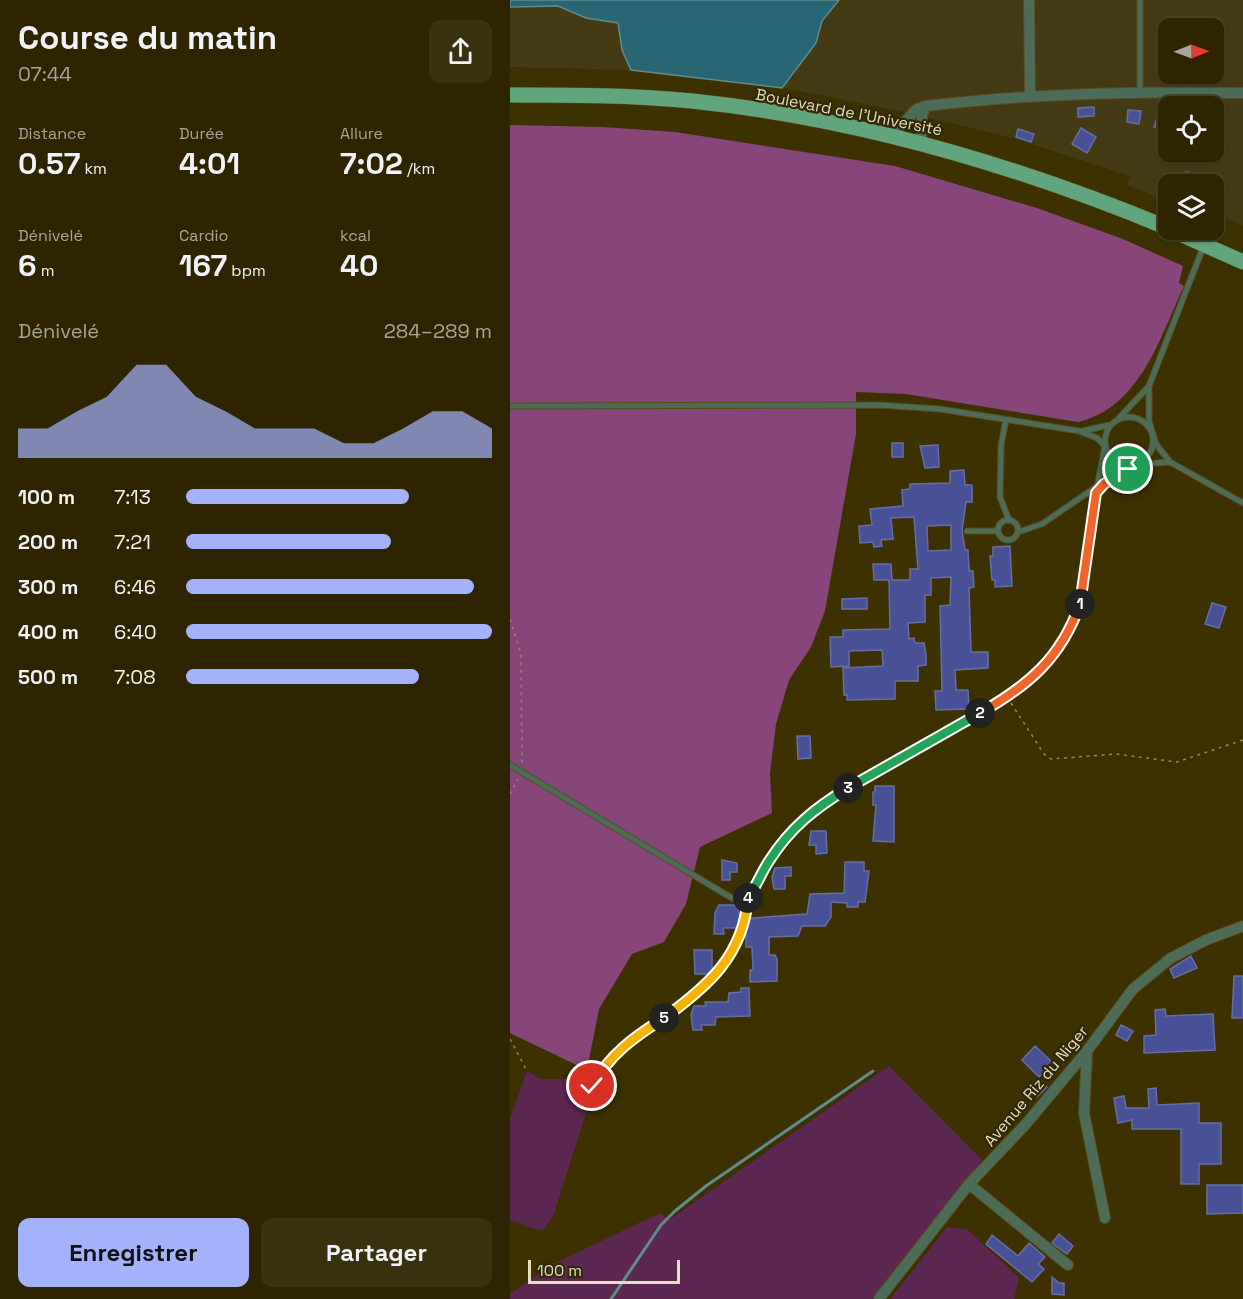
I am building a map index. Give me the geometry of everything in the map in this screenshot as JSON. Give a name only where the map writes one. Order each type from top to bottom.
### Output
[{"type":"main road","name":"Boulevard de l'Université","points":[[510,95],[592,95],[692,101],[788,116],[921,143],[981,159],[1088,195],[1158,224]]},
{"type":"main road","name":"Boulevard de l'Université","points":[[1198,240],[1243,262]]},
{"type":"street","points":[[1029,0],[1030,96]]},
{"type":"street","points":[[890,137],[917,109],[926,106],[1030,96],[1140,92],[1243,93]]},
{"type":"street","points":[[921,143],[921,115],[926,106]]},
{"type":"street","name":"Avenue Riz du Niger","points":[[879,1299],[969,1184],[1026,1124],[1087,1051],[1133,989],[1161,964],[1206,940],[1243,926]]},
{"type":"street","points":[[1087,1051],[1084,1097],[1086,1131],[1105,1218]]},
{"type":"street","points":[[969,1184],[1068,1265]]},
{"type":"lane","points":[[1140,0],[1140,92]]},
{"type":"lane","points":[[1205,243],[1149,386],[1148,412],[1156,444],[1170,462],[1243,503]]},
{"type":"lane","points":[[510,765],[730,897],[742,901],[748,898],[781,843],[806,816],[895,760],[1007,697],[1038,673],[1072,626],[1081,600],[1105,437],[1113,422],[1149,386]]},
{"type":"lane","points":[[510,406],[879,405],[940,409],[1079,431],[1095,430],[1124,417],[1136,417],[1145,423],[1152,433],[1151,452],[1137,464],[1042,524],[1018,532],[1008,541],[1000,537],[998,531],[1002,521],[1009,520],[1015,523],[1018,532]]},
{"type":"lane","points":[[1006,420],[1001,445],[1000,497],[1009,520]]},
{"type":"lane","points":[[1079,431],[1097,438],[1105,446],[1110,457],[1120,464],[1170,462]]},
{"type":"lane","points":[[967,531],[998,531]]},
{"type":"path","points":[[510,619],[521,654],[524,726],[522,772],[510,794]]},
{"type":"path","points":[[1007,697],[1044,754],[1051,759],[1116,754],[1177,762],[1243,740]]},
{"type":"path","points":[[592,1086],[601,1070],[625,1043],[673,1011],[717,975],[739,938],[748,898]]},
{"type":"path","points":[[510,1039],[527,1071]]},
{"type":"shaded area","points":[[510,0],[1243,0],[1243,226],[1224,217],[1224,174],[1158,174],[1158,197],[1127,185],[1130,176],[1013,138],[904,112],[765,84],[631,70],[510,67]]},
{"type":"shaded area","points":[[510,125],[603,127],[675,132],[895,166],[1037,208],[1123,239],[1183,266],[1179,283],[1184,286],[1145,368],[1117,402],[1099,414],[1078,422],[906,394],[856,392],[856,434],[825,611],[811,647],[789,680],[776,724],[770,773],[772,813],[700,847],[686,904],[664,942],[632,954],[599,1009],[587,1070],[510,1033]]},
{"type":"shaded area","points":[[889,1066],[982,1160],[872,1299],[510,1299],[510,1294],[553,1264],[660,1213],[669,1220]]},
{"type":"shaded area","points":[[527,1071],[540,1079],[585,1079],[592,1086],[590,1101],[553,1217],[542,1231],[510,1220],[510,1119]]},
{"type":"shaded area","points":[[947,1227],[968,1230],[1019,1278],[1014,1299],[890,1299]]},
{"type":"water","points":[[510,0],[839,0],[822,21],[816,43],[782,88],[631,70],[622,50],[618,23],[586,18],[558,6],[510,7]]},
{"type":"building","points":[[1094,107],[1094,116],[1078,117],[1078,108]]},
{"type":"building","points":[[1128,110],[1141,111],[1139,124],[1127,122]]},
{"type":"building","points":[[1158,115],[1158,128],[1154,127]]},
{"type":"building","points":[[1081,128],[1096,137],[1087,153],[1072,144]]},
{"type":"building","points":[[1018,129],[1034,134],[1031,142],[1016,137]]},
{"type":"building","points":[[892,443],[903,443],[903,457],[892,457]]},
{"type":"building","points":[[938,445],[939,467],[925,468],[920,446]]},
{"type":"building","points":[[964,470],[965,485],[972,485],[972,502],[966,502],[962,530],[965,550],[968,550],[969,571],[973,571],[974,587],[969,588],[971,652],[988,652],[988,668],[955,670],[956,690],[968,690],[969,709],[936,710],[935,691],[942,691],[940,606],[950,605],[951,577],[931,578],[931,595],[925,595],[925,622],[908,623],[909,639],[914,638],[915,643],[924,643],[926,654],[926,665],[918,666],[918,681],[895,681],[895,699],[847,700],[847,695],[844,695],[843,668],[883,666],[882,650],[849,651],[849,666],[831,667],[830,637],[843,637],[843,630],[890,629],[889,580],[874,580],[873,564],[891,564],[892,580],[910,580],[910,569],[918,569],[914,517],[891,518],[893,539],[881,540],[882,546],[874,547],[873,542],[860,543],[859,526],[872,525],[870,509],[903,506],[902,490],[910,489],[910,484],[950,483],[950,471]],"holes":[[[951,525],[951,550],[928,551],[927,526]]]},
{"type":"building","points":[[1010,546],[1012,586],[995,587],[995,580],[992,580],[990,556],[993,556],[993,547]]},
{"type":"building","points":[[867,598],[867,609],[842,609],[842,599]]},
{"type":"building","points":[[1212,603],[1226,607],[1219,628],[1205,624]]},
{"type":"building","points":[[797,736],[810,736],[811,758],[798,759]]},
{"type":"building","points":[[875,786],[894,786],[894,842],[873,841]]},
{"type":"building","points":[[811,831],[826,831],[827,853],[816,854],[816,845],[809,845]]},
{"type":"building","points":[[722,860],[737,863],[737,872],[730,872],[730,880],[722,880]]},
{"type":"building","points":[[845,862],[864,862],[864,871],[869,871],[865,902],[858,902],[858,907],[847,907],[847,903],[831,902],[831,917],[825,926],[802,926],[798,936],[769,937],[769,955],[775,955],[777,959],[777,981],[750,982],[750,970],[753,970],[752,947],[746,947],[746,928],[723,928],[724,934],[714,934],[715,913],[719,905],[738,905],[740,919],[807,914],[810,894],[844,893]]},
{"type":"building","points":[[791,867],[791,876],[785,876],[785,889],[774,889],[772,877],[775,868]]},
{"type":"building","points":[[694,950],[712,950],[712,974],[695,974]]},
{"type":"building","points":[[1191,956],[1197,968],[1174,978],[1170,969]]},
{"type":"building","points":[[1234,976],[1243,976],[1243,1018],[1232,1018]]},
{"type":"building","points":[[741,988],[749,988],[750,1016],[716,1017],[715,1025],[701,1025],[702,1030],[693,1030],[691,1015],[694,1006],[706,1006],[705,1002],[728,1002],[729,993],[741,992]]},
{"type":"building","points":[[1165,1009],[1166,1016],[1213,1014],[1215,1050],[1144,1053],[1144,1036],[1156,1035],[1155,1010]]},
{"type":"building","points":[[1121,1025],[1133,1031],[1127,1041],[1116,1035]]},
{"type":"building","points":[[1035,1046],[1053,1063],[1039,1077],[1022,1060]]},
{"type":"building","points":[[1038,1079],[1047,1087],[1037,1097],[1029,1089]]},
{"type":"building","points":[[1156,1088],[1157,1105],[1199,1103],[1199,1123],[1221,1123],[1221,1164],[1199,1164],[1199,1184],[1181,1184],[1181,1129],[1132,1129],[1132,1120],[1118,1123],[1114,1098],[1124,1096],[1126,1108],[1149,1108],[1148,1089]]},
{"type":"building","points":[[1207,1185],[1243,1185],[1243,1213],[1207,1214]]},
{"type":"building","points":[[1059,1234],[1073,1246],[1067,1254],[1052,1243]]},
{"type":"building","points":[[992,1235],[1018,1256],[1029,1243],[1045,1257],[1038,1264],[1044,1269],[1032,1282],[986,1244]]},
{"type":"building","points":[[1052,1277],[1059,1283],[1064,1283],[1064,1295],[1052,1294]]},
{"type":"waterway","points":[[611,1299],[661,1225],[675,1211],[706,1186],[873,1071]]},
{"type":"route","points":[[592,1086],[601,1070],[625,1043],[665,1017],[717,975],[739,938],[747,911],[748,898],[758,879],[781,843],[806,816],[826,801],[895,760],[936,739],[1032,680],[1062,643],[1072,626],[1081,600],[1096,493],[1104,484],[1128,469]]}]
